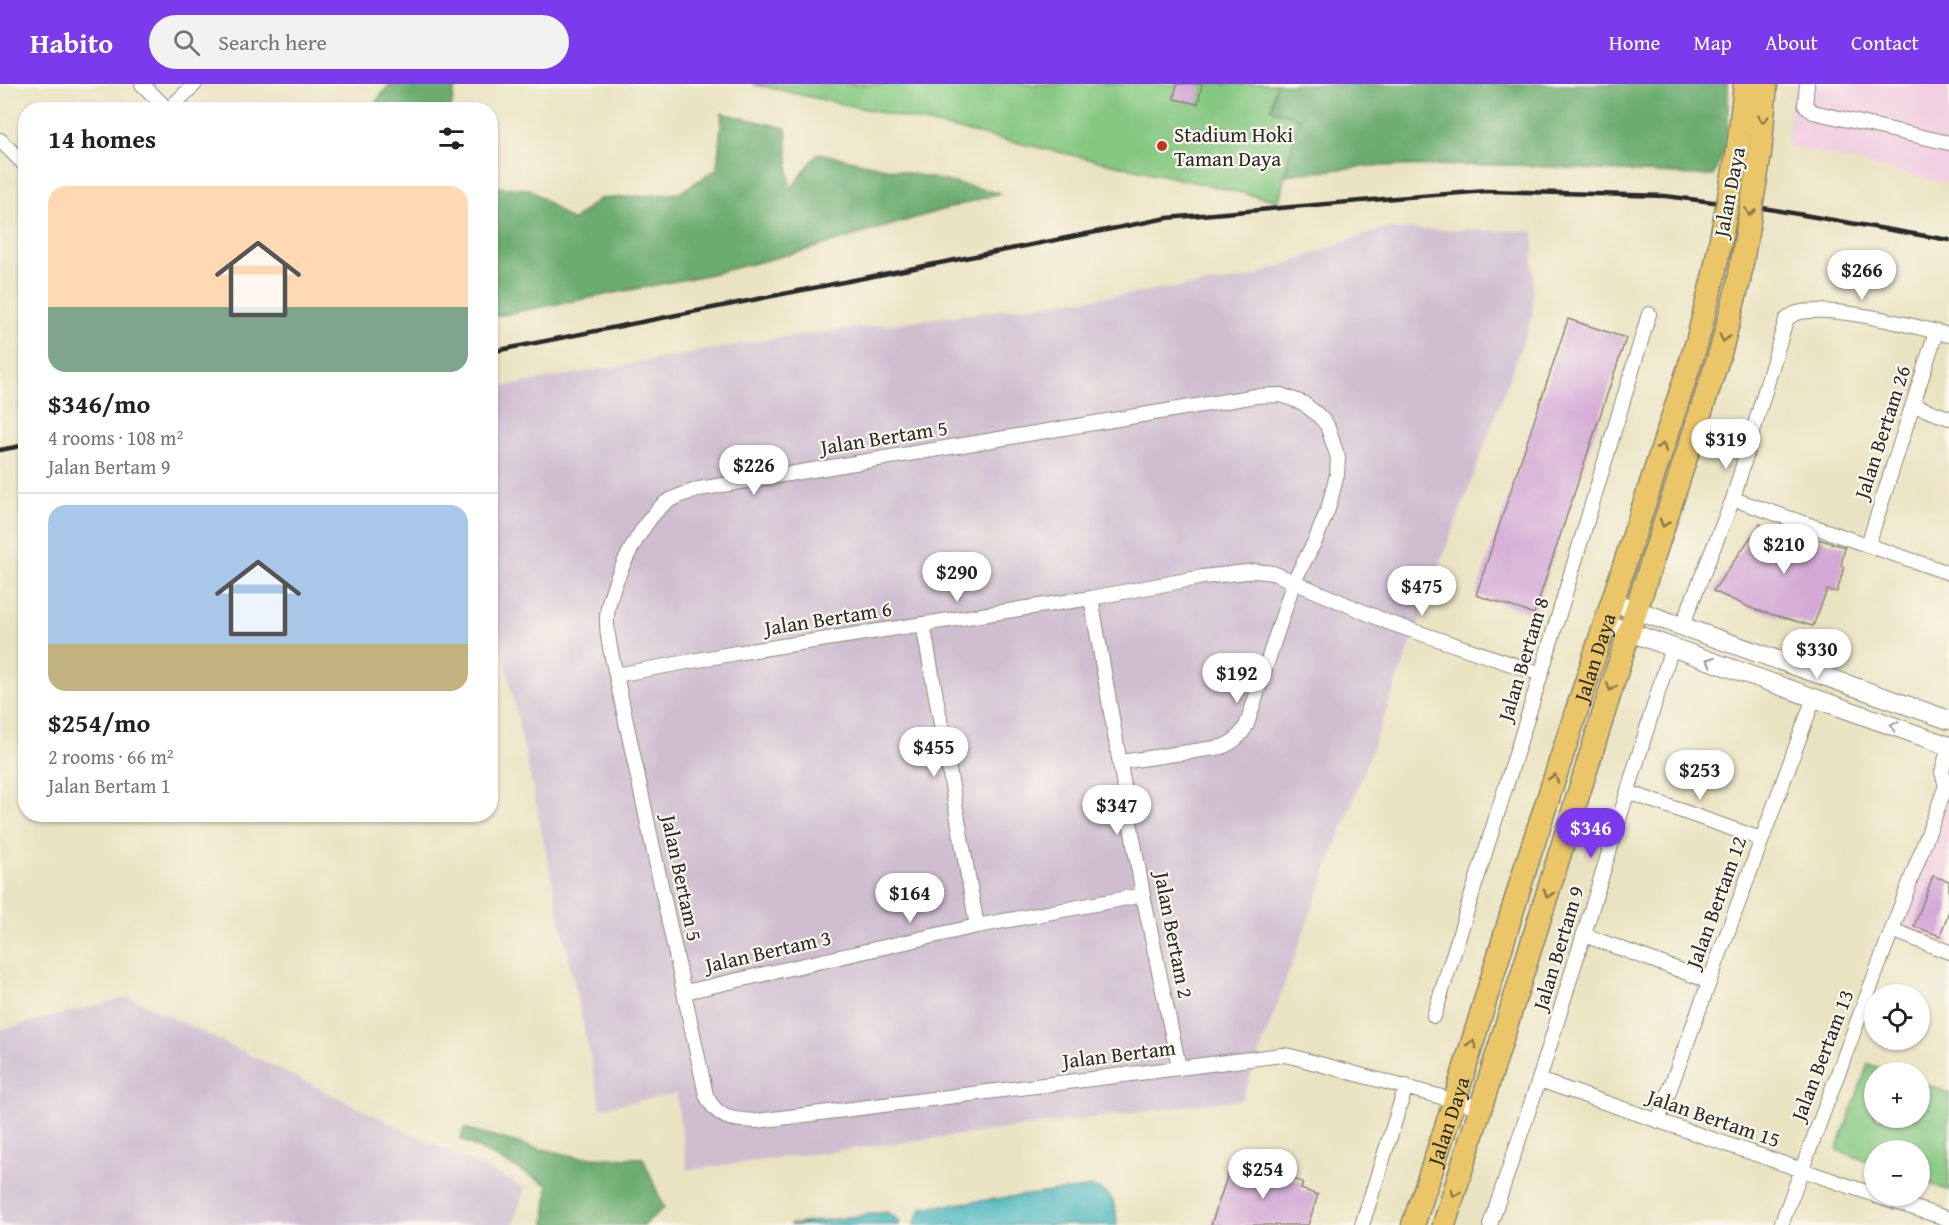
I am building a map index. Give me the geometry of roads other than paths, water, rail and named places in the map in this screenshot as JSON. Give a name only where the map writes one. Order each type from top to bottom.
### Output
[{"type":"main road","name":"Jalan Daya","points":[[1413,1225],[1455,1100],[1526,866],[1697,342],[1714,274],[1738,150],[1745,84]]},
{"type":"main road","name":"Jalan Daya","points":[[1444,1225],[1632,621],[1721,350],[1739,281],[1760,154],[1766,84]]},
{"type":"street","points":[[142,84],[160,102]]},
{"type":"street","points":[[176,102],[195,84]]},
{"type":"street","points":[[1807,84],[1805,105],[1813,112],[1949,143]]},
{"type":"street","points":[[0,140],[18,158]]},
{"type":"street","points":[[1682,626],[1734,499],[1786,320],[1791,315],[1807,311],[1830,312],[1942,333]]},
{"type":"street","name":"Jalan Bertam 8","points":[[1434,1016],[1541,674],[1649,314]]},
{"type":"street","name":"Jalan Bertam 26","points":[[1868,545],[1913,405],[1942,333]]},
{"type":"street","name":"Jalan Bertam 5","points":[[757,1121],[722,1116],[712,1107],[706,1095],[608,637],[607,616],[612,589],[630,552],[657,510],[667,501],[699,489],[1256,396],[1281,395],[1303,404],[1327,425],[1338,458],[1337,475],[1328,509],[1316,539],[1294,581],[1247,724],[1241,735],[1222,747],[1121,762]]},
{"type":"street","points":[[1913,405],[1949,418]]},
{"type":"street","points":[[1734,499],[1949,573]]},
{"type":"street","name":"Jalan Bertam 6","points":[[616,675],[736,653],[1091,598],[1234,572],[1255,571],[1273,573],[1390,623],[1541,674]]},
{"type":"street","name":"Jalan Bertam 2","points":[[1091,598],[1143,895],[1179,1067]]},
{"type":"street","points":[[1608,612],[1632,621],[1672,647],[1949,746]]},
{"type":"street","points":[[1632,621],[1682,626],[1949,720]]},
{"type":"street","points":[[923,624],[977,926]]},
{"type":"street","name":"Jalan Bertam 9","points":[[1490,1225],[1539,1080],[1672,647]]},
{"type":"street","name":"Jalan Bertam 12","points":[[1658,1121],[1814,698]]},
{"type":"street","name":"Jalan Bertam 13","points":[[1781,1225],[1948,786],[1942,772],[1949,746]]},
{"type":"street","points":[[1628,792],[1761,839]]},
{"type":"street","name":"Jalan Bertam 3","points":[[685,992],[977,926],[1143,895]]},
{"type":"street","points":[[1892,930],[1949,952]]},
{"type":"street","points":[[1584,935],[1709,981]]},
{"type":"street","name":"Jalan Bertam","points":[[757,1121],[1238,1059],[1290,1056],[1482,1108]]},
{"type":"street","name":"Jalan Bertam 15","points":[[1539,1080],[1864,1191]]},
{"type":"street","points":[[1362,1225],[1406,1086]]},
{"type":"street","name":"Jalan Bertam 15","points":[[1908,1206],[1949,1220]]},
{"type":"water","points":[[1092,1187],[1099,1189],[1112,1200],[1117,1225],[914,1225],[922,1208]]},
{"type":"water","points":[[887,1212],[900,1221],[899,1225],[789,1225]]},
{"type":"railway","points":[[498,350],[1167,218],[1395,198],[1487,191],[1665,196],[1769,209],[1949,240]]},
{"type":"railway","points":[[0,450],[18,447]]},
{"type":"place","name":"Stadium Hoki Taman Daya","points":[[1162,146]]}]
